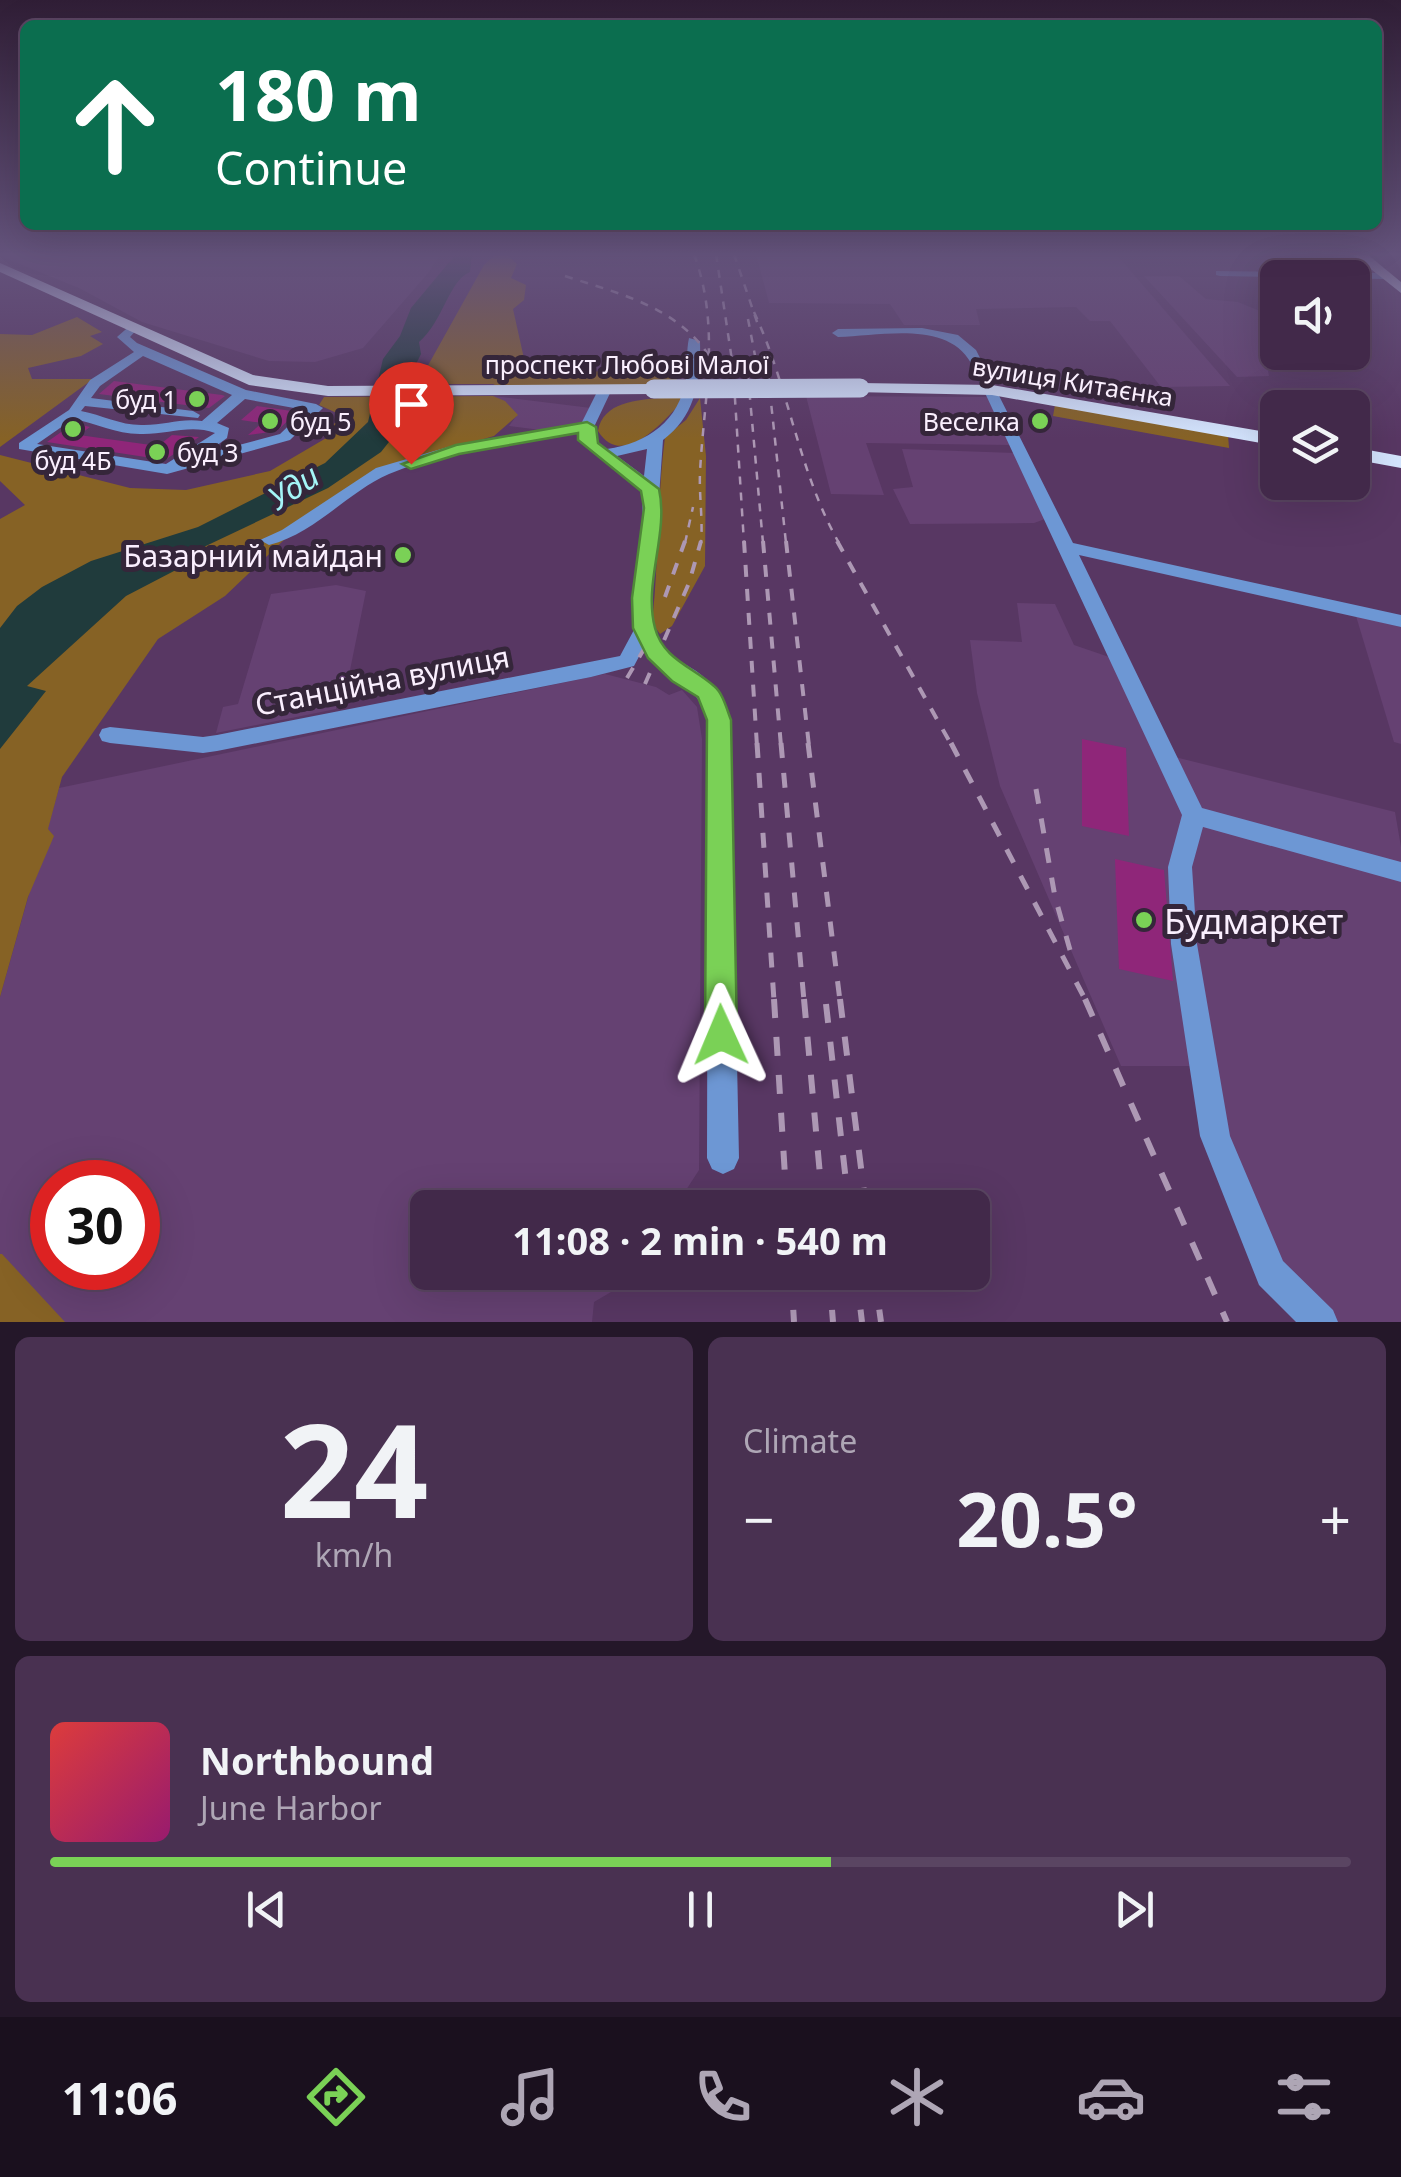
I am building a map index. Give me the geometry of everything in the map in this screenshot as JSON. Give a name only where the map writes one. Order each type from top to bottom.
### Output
[{"type":"main road","name":"проспект Любові Малої","points":[[96,316],[249,380],[291,388],[860,388]]},
{"type":"main road","name":"вулиця Китаєнка","points":[[860,388],[992,390],[1260,437]]},
{"type":"main road","points":[[1370,456],[1401,462]]},
{"type":"street","points":[[128,332],[120,348],[178,366]]},
{"type":"street","points":[[128,332],[132,346],[242,394],[316,408],[285,437],[159,470],[24,449],[27,442],[70,414],[94,384],[137,356]]},
{"type":"street","points":[[838,333],[923,332],[951,336],[965,344],[992,390],[1194,815],[1180,867],[1184,944],[1215,1136],[1270,1273],[1322,1322]]},
{"type":"street","points":[[602,454],[638,450],[656,440],[690,401],[694,340]]},
{"type":"street","points":[[606,389],[587,427],[586,440],[650,489]]},
{"type":"street","points":[[70,414],[102,419],[110,426],[144,430],[210,422],[242,394]]},
{"type":"street","points":[[82,401],[210,422],[222,428],[224,432],[177,466]]},
{"type":"street","points":[[269,540],[288,534],[382,471],[467,448],[587,427]]},
{"type":"street","points":[[656,440],[644,628],[656,653],[680,676]]},
{"type":"street","points":[[1066,547],[1401,622]]},
{"type":"street","points":[[644,628],[627,661],[680,676],[708,692],[719,720],[723,1158]]},
{"type":"street","name":"Станційна вулиця","points":[[110,734],[217,744],[627,661]]},
{"type":"street","points":[[1194,815],[1401,872]]},
{"type":"shaded area","points":[[130,316],[391,316],[363,348],[315,362],[269,361]]},
{"type":"shaded area","points":[[456,316],[514,316],[525,363],[548,372],[570,374],[635,367],[664,372],[677,379],[675,385],[499,387],[425,384],[421,378]]},
{"type":"shaded area","points":[[898,316],[978,316],[980,325],[904,325]]},
{"type":"shaded area","points":[[1085,316],[1169,316],[1230,386],[1161,387],[1110,321],[1090,321]]},
{"type":"shaded area","points":[[1181,316],[1260,316],[1260,370],[1328,372],[1268,371],[1269,376],[1237,377]]},
{"type":"shaded area","points":[[77,317],[102,332],[90,336],[103,344],[81,356],[28,368],[32,379],[93,379],[0,447],[0,334],[32,335]]},
{"type":"shaded area","points":[[493,396],[591,408],[587,427],[549,431],[509,426],[517,415]]},
{"type":"shaded area","points":[[493,396],[505,401],[518,415],[494,436],[377,470],[286,538],[225,596],[158,639],[62,777],[48,829],[54,836],[28,897],[0,997],[0,519],[25,505],[0,481],[0,455],[130,488],[186,490],[270,471],[328,437],[339,414],[319,405],[324,397]]},
{"type":"shaded area","points":[[806,396],[987,397],[1010,445],[866,443],[884,495],[831,494]]},
{"type":"shaded area","points":[[661,398],[685,398],[643,438],[619,446],[608,442],[598,431],[601,421],[614,408]]},
{"type":"shaded area","points":[[700,398],[706,456],[705,566],[672,626],[660,634],[652,623],[665,437],[686,420]]},
{"type":"shaded area","points":[[1055,405],[1228,435],[1229,448],[1053,416]]},
{"type":"shaded area","points":[[902,449],[1015,453],[1045,519],[1034,523],[910,524],[893,489],[913,487]]},
{"type":"shaded area","points":[[336,585],[366,591],[346,690],[337,693],[336,709],[216,733],[223,707],[238,704],[271,594]]},
{"type":"shaded area","points":[[1017,603],[1055,604],[1074,645],[1115,659],[1159,753],[1395,812],[1401,847],[1401,1322],[1308,1322],[1195,1066],[1121,1066],[1000,786],[977,693],[970,640],[1022,642]]},
{"type":"shaded area","points":[[1356,616],[1401,627],[1401,744],[1394,742]]},
{"type":"shaded area","points":[[605,674],[656,687],[669,695],[682,690],[697,707],[702,739],[699,1170],[686,1190],[410,1190],[410,1290],[614,1290],[594,1302],[592,1322],[42,1322],[0,1283],[0,997],[59,788]]},
{"type":"shaded area","points":[[2,1254],[30,1284],[30,1290],[35,1290],[65,1322],[0,1322]]},
{"type":"water","name":"Уди","points":[[408,316],[439,316],[419,342],[421,354],[408,380],[404,423],[381,452],[328,488],[191,553],[174,571],[126,596],[27,686],[46,691],[0,749],[0,628],[17,606],[42,587],[91,561],[198,527],[325,463],[368,422],[383,359],[400,336]]},
{"type":"building","points":[[114,381],[225,396],[209,408],[99,394]]},
{"type":"building","name":"буд 5","points":[[257,406],[297,412],[277,431],[248,435],[262,423],[241,420]]},
{"type":"building","points":[[74,423],[90,427],[79,435],[158,446],[172,435],[199,437],[165,460],[47,442]]},
{"type":"building","name":"Будмаркет","points":[[1082,739],[1126,748],[1129,836],[1082,826]]},
{"type":"building","name":"Будмаркет","points":[[1115,859],[1164,870],[1173,981],[1119,969]]},
{"type":"railway","points":[[667,316],[681,325],[708,355]]},
{"type":"railway","points":[[708,316],[708,355]]},
{"type":"railway","points":[[725,316],[733,367],[744,543]]},
{"type":"railway","points":[[755,316],[758,325]]},
{"type":"railway","points":[[756,316],[813,487],[839,543]]},
{"type":"railway","points":[[748,319],[762,392]]},
{"type":"railway","points":[[701,543],[700,472],[708,355]]},
{"type":"railway","points":[[768,374],[786,543]]},
{"type":"railway","points":[[748,376],[763,543]]},
{"type":"railway","points":[[685,543],[693,507]]},
{"type":"railway","points":[[665,597],[685,541]]},
{"type":"railway","points":[[645,684],[689,583],[701,541]]},
{"type":"railway","points":[[744,541],[757,746]]},
{"type":"railway","points":[[763,541],[781,746]]},
{"type":"railway","points":[[786,541],[809,746]]},
{"type":"railway","points":[[837,541],[952,746]]},
{"type":"railway","points":[[627,678],[647,644]]},
{"type":"railway","points":[[757,743],[774,1001]]},
{"type":"railway","points":[[781,743],[804,1001]]},
{"type":"railway","points":[[808,743],[840,1001]]},
{"type":"railway","points":[[951,743],[1085,1000]]},
{"type":"railway","points":[[1036,789],[1055,897],[1070,950]]},
{"type":"railway","points":[[774,999],[786,1190]]},
{"type":"railway","points":[[804,999],[821,1190]]},
{"type":"railway","points":[[840,999],[864,1190]]},
{"type":"railway","points":[[1085,1000],[1227,1322]]},
{"type":"railway","points":[[826,1004],[847,1190]]},
{"type":"railway","points":[[792,1290],[794,1322]]},
{"type":"railway","points":[[830,1290],[833,1322]]},
{"type":"railway","points":[[858,1290],[862,1322]]},
{"type":"railway","points":[[877,1290],[881,1322]]},
{"type":"place","name":"буд 1","points":[[197,399]]},
{"type":"place","name":"буд 5","points":[[270,421]]},
{"type":"place","name":"Веселка","points":[[1040,421]]},
{"type":"place","name":"буд 4Б","points":[[73,429]]},
{"type":"place","name":"буд 3","points":[[157,452]]},
{"type":"place","name":"Базарний майдан","points":[[403,555]]},
{"type":"place","name":"Будмаркет","points":[[1144,920]]},
{"type":"route","points":[[411,464],[456,450],[587,427],[586,440],[592,447],[650,489],[654,508],[643,598],[644,628],[656,653],[680,676],[708,692],[719,720],[721,1035]]}]
